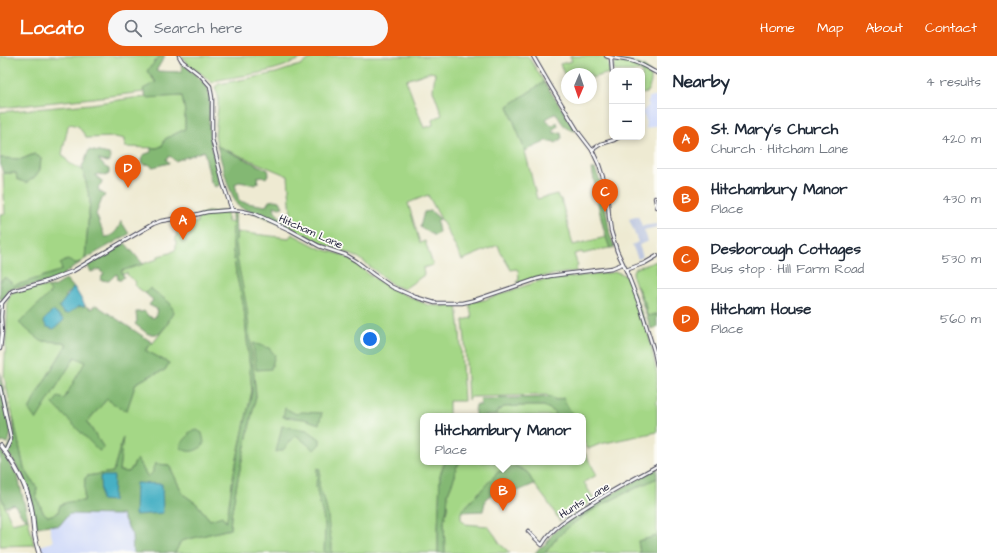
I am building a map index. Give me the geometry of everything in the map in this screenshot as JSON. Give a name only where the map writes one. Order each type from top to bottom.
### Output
[{"type":"street","points":[[179,56],[182,62],[201,76],[210,86],[212,98],[212,139],[223,183],[232,210]]},
{"type":"street","points":[[533,56],[579,132],[592,150],[607,190],[611,231],[617,251],[641,310],[657,365]]},
{"type":"street","points":[[606,56],[631,60],[657,73]]},
{"type":"street","points":[[611,58],[612,68]]},
{"type":"street","points":[[592,150],[601,144],[614,140]]},
{"type":"street","points":[[655,198],[657,207]]},
{"type":"street","name":"Hitcham Lane","points":[[1,304],[12,291],[44,282],[73,271],[160,221],[207,212],[232,210],[242,210],[255,214],[320,246],[346,255],[392,287],[415,297],[435,303],[447,304],[469,301],[537,279],[612,268],[622,264]]},
{"type":"street","points":[[626,270],[645,263],[657,256]]},
{"type":"street","points":[[0,349],[2,332],[1,304]]},
{"type":"street","points":[[0,387],[11,439],[5,452]]},
{"type":"street","points":[[0,445],[16,468],[24,484],[31,507],[34,533],[39,553]]},
{"type":"street","name":"Hunts Lane","points":[[528,531],[542,545],[564,520],[657,466]]},
{"type":"shaded area","points":[[649,97],[657,97],[657,125],[646,129],[645,109],[649,105],[647,102]]},
{"type":"shaded area","points":[[638,216],[642,226],[657,224],[657,227],[644,230],[648,241],[639,245],[643,257],[638,259],[632,245],[638,242],[629,219]]},
{"type":"shaded area","points":[[69,514],[122,515],[132,535],[133,553],[42,553],[40,546],[53,542],[49,525],[59,526]]},
{"type":"green space","points":[[0,56],[160,56],[147,71],[156,83],[144,89],[144,92],[0,108]]},
{"type":"green space","points":[[160,56],[165,56],[156,71],[182,72],[181,62],[206,85],[208,89],[210,99],[210,140],[220,185],[215,187],[211,182],[204,151],[175,161],[170,156],[166,159],[169,163],[153,167],[148,164],[144,165],[142,162],[143,155],[151,152],[151,148],[162,146],[165,139],[185,129],[185,112],[182,96],[146,98],[143,89],[156,82],[147,71]]},
{"type":"green space","points":[[181,56],[305,56],[285,66],[218,80],[212,83],[188,65]]},
{"type":"green space","points":[[315,56],[528,56],[544,82],[508,106],[525,151],[537,199],[557,194],[559,199],[561,199],[573,245],[606,237],[610,248],[583,254],[582,252],[574,254],[578,266],[576,268],[577,271],[540,277],[517,283],[519,278],[518,270],[511,270],[498,245],[462,260],[428,195],[408,203],[420,243],[425,241],[433,265],[423,268],[424,275],[404,289],[393,285],[359,258],[317,241],[292,228],[288,176],[217,146],[215,135],[218,96],[215,87],[219,84],[276,73],[300,65]],"holes":[[[430,72],[435,73],[433,90],[442,115],[432,120],[433,125],[424,128],[406,80]]]},
{"type":"green space","points":[[570,56],[603,56],[607,58],[609,73],[597,76],[597,68],[562,68],[560,64],[572,61]]},
{"type":"green space","points":[[619,61],[630,62],[645,67],[651,75],[651,81],[646,93],[645,68],[614,68],[614,64]]},
{"type":"green space","points":[[544,82],[577,131],[566,128],[556,113],[546,119],[552,126],[557,122],[558,126],[553,129],[554,133],[561,132],[562,138],[556,143],[552,141],[548,142],[546,140],[545,142],[525,151],[508,106]]},
{"type":"green space","points":[[182,96],[185,112],[185,129],[165,139],[162,146],[157,148],[125,147],[125,139],[115,137],[87,138],[78,126],[70,124],[68,126],[62,154],[69,163],[83,170],[90,200],[85,259],[53,282],[8,289],[0,282],[0,214],[5,214],[3,173],[40,170],[41,158],[34,154],[22,159],[0,158],[0,112],[91,104],[133,98]]},
{"type":"green space","points":[[217,146],[268,170],[269,173],[266,178],[262,176],[257,177],[258,183],[256,185],[239,182],[235,184],[239,201],[266,206],[269,201],[280,201],[283,207],[279,208],[274,206],[276,212],[280,217],[292,224],[292,228],[237,205],[228,185]]},
{"type":"green space","points":[[89,150],[109,154],[111,159],[107,162],[98,159],[105,167],[109,169],[109,174],[105,176],[99,174],[95,175],[102,181],[98,187],[99,191],[105,195],[96,214],[105,237],[111,236],[115,232],[121,221],[129,234],[85,259],[90,200],[82,166]]},
{"type":"green space","points":[[34,154],[41,158],[40,167],[36,176],[26,183],[17,179],[16,173],[3,173],[0,158],[22,159]]},
{"type":"green space","points":[[592,169],[595,169],[602,185],[610,235],[615,248],[610,248],[604,229]]},
{"type":"green space","points":[[227,211],[228,222],[233,222],[233,251],[236,273],[244,308],[252,391],[233,477],[227,521],[210,520],[197,504],[183,494],[169,465],[155,464],[153,472],[148,477],[137,459],[129,472],[119,471],[122,440],[113,472],[87,476],[85,478],[84,501],[59,508],[58,514],[47,516],[43,512],[36,496],[37,488],[24,468],[4,376],[8,300],[12,292],[48,286],[51,292],[41,341],[63,342],[67,344],[37,393],[36,420],[75,356],[86,362],[64,400],[104,448],[87,422],[107,399],[120,408],[127,410],[136,383],[165,370],[169,363],[145,350],[153,343],[167,325],[174,312],[150,288],[145,293],[134,285],[136,282],[128,276],[127,273],[123,274],[121,271],[158,259],[158,256],[170,253],[176,249],[178,223],[197,223],[198,215],[207,212]]},
{"type":"green space","points":[[431,211],[440,219],[437,221],[439,232],[435,236],[420,227],[424,212]]},
{"type":"green space","points":[[232,212],[235,212],[237,258],[247,308],[256,396],[237,483],[230,529],[181,541],[175,553],[133,553],[132,535],[122,515],[69,514],[59,526],[49,525],[37,527],[23,476],[7,451],[14,436],[13,417],[24,468],[37,488],[36,496],[43,512],[48,516],[58,513],[60,505],[84,501],[85,478],[87,476],[113,472],[123,437],[119,471],[129,472],[137,459],[148,477],[153,472],[155,464],[169,465],[183,494],[197,504],[210,520],[222,516],[226,522],[233,477],[252,391],[244,308],[236,273],[233,251]]},
{"type":"green space","points":[[236,232],[289,238],[292,234],[319,248],[342,255],[358,264],[368,274],[392,289],[428,305],[457,305],[464,401],[449,401],[449,413],[420,413],[420,465],[444,465],[440,475],[438,553],[175,553],[180,541],[230,529],[237,483],[256,396],[251,346],[237,258]]},
{"type":"green space","points":[[125,243],[143,264],[121,271],[124,277],[121,280],[118,280],[117,274],[109,281],[100,280],[104,273],[101,272],[100,269],[91,272],[87,265]]},
{"type":"green space","points":[[67,260],[76,263],[81,262],[53,282],[8,289],[4,299],[0,299],[0,282],[3,278],[6,278],[14,285],[23,283],[62,270],[60,264]]},
{"type":"green space","points":[[657,261],[657,314],[647,316],[645,303],[632,275],[634,269]]},
{"type":"green space","points":[[617,272],[626,276],[641,311],[649,336],[657,374],[657,432],[600,444],[588,449],[586,445],[586,413],[572,413],[568,409],[563,398],[556,400],[546,395],[471,397],[468,400],[463,320],[472,318],[469,302],[484,300],[539,281]]},
{"type":"green space","points":[[66,279],[74,288],[65,296],[91,309],[96,305],[153,343],[145,350],[169,363],[165,370],[136,383],[127,410],[120,408],[107,399],[87,422],[104,448],[99,451],[53,404],[58,397],[64,399],[85,362],[75,357],[36,420],[29,410],[37,393],[67,344],[63,342],[41,341],[19,323],[51,292],[48,288],[55,286]]},
{"type":"green space","points":[[636,285],[645,303],[647,316],[657,314],[657,327],[651,329]]},
{"type":"green space","points":[[150,288],[170,303],[174,312],[167,325],[159,334],[148,334],[135,324],[137,321],[136,312],[144,311],[148,316],[154,318],[156,315],[157,309],[149,305],[153,300],[145,293]]},
{"type":"green space","points":[[253,343],[269,348],[275,355],[271,369],[256,370]]},
{"type":"green space","points":[[0,372],[10,418],[11,427],[8,443],[0,442]]},
{"type":"green space","points":[[551,397],[556,400],[563,398],[572,413],[555,413],[544,406],[520,406],[504,407],[497,413],[475,413],[475,405],[481,405],[480,399]]},
{"type":"green space","points":[[544,406],[555,412],[497,413],[504,407]]},
{"type":"green space","points":[[285,408],[296,414],[302,412],[322,413],[319,424],[304,419],[283,417]]},
{"type":"green space","points":[[282,426],[307,430],[320,439],[320,444],[314,450],[296,435],[283,450],[276,452]]},
{"type":"green space","points":[[197,430],[202,433],[204,442],[203,446],[192,451],[187,451],[181,448],[181,443],[187,437],[189,432]]},
{"type":"green space","points":[[0,449],[18,477],[28,519],[23,517],[14,504],[5,507],[0,493]]},
{"type":"green space","points":[[586,455],[597,475],[584,482],[594,500],[560,521],[527,472],[516,466],[498,472],[461,512],[461,519],[465,524],[488,526],[499,543],[510,553],[445,553],[444,521],[448,493],[455,476],[458,465],[586,465]]},
{"type":"green space","points":[[444,465],[458,465],[448,493],[444,521],[445,553],[438,553],[440,475]]},
{"type":"green space","points":[[516,466],[527,472],[534,484],[511,494],[495,493],[486,498],[483,511],[461,512],[498,472]]},
{"type":"green space","points":[[317,468],[320,469],[319,487],[324,498],[328,515],[332,553],[324,552],[325,525],[316,487]]},
{"type":"green space","points":[[657,468],[657,478],[596,508],[573,523],[560,534],[545,553],[535,553],[540,547],[545,545],[553,533],[575,515]]},
{"type":"green space","points":[[657,478],[657,536],[638,541],[640,553],[545,553],[560,534],[573,523],[596,508]]},
{"type":"green space","points":[[0,493],[12,523],[28,519],[34,545],[0,546]]},
{"type":"green space","points":[[657,536],[657,553],[640,553],[638,541]]},
{"type":"water","points":[[74,287],[85,305],[84,307],[80,306],[67,314],[64,314],[59,307]]},
{"type":"water","points":[[53,311],[64,320],[54,329],[47,327],[43,321]]},
{"type":"water","points":[[100,476],[114,476],[113,501],[101,500]]},
{"type":"water","points":[[136,483],[162,484],[163,513],[135,515]]},
{"type":"place","name":"Hitcham House","points":[[128,188]]},
{"type":"place","name":"Desborough Cottages","points":[[605,212]]},
{"type":"place","name":"St. Mary's Church","points":[[183,240]]},
{"type":"place","name":"Hitchambury Manor","points":[[503,511]]}]
